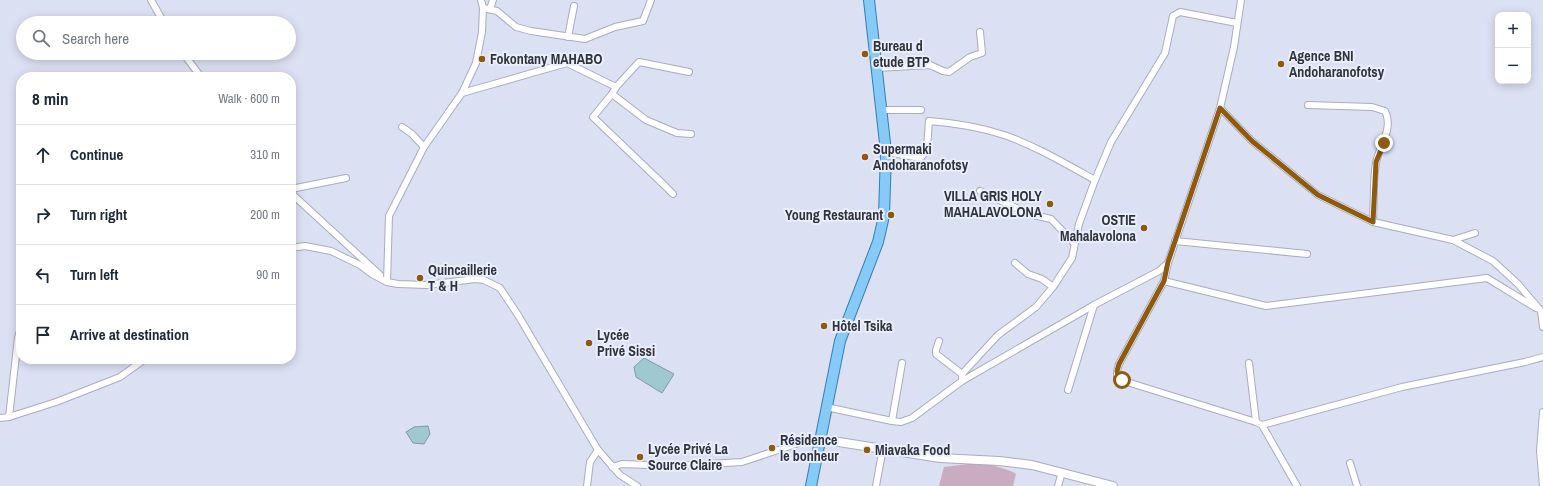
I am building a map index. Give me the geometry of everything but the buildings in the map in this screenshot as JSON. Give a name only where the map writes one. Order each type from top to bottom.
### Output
[{"type":"main road","points":[[811,486],[840,340],[878,242],[881,229],[886,184],[886,152],[869,0]]},
{"type":"street","points":[[151,0],[160,16]]},
{"type":"street","points":[[387,282],[389,216],[424,147],[462,93],[476,62],[482,32],[483,8],[481,0]]},
{"type":"street","points":[[490,9],[493,0]]},
{"type":"street","points":[[483,8],[496,11],[516,27],[585,39],[615,27],[643,21],[651,0]]},
{"type":"street","points":[[1241,0],[1234,47],[1220,108],[1168,262],[1164,281],[1119,364],[1117,371],[1118,376],[1127,382],[1262,425],[1297,486]]},
{"type":"street","points":[[568,37],[574,6]]},
{"type":"street","points":[[962,378],[998,335],[1036,307],[1053,287],[1072,258],[1079,224],[1095,180],[1111,142],[1166,53],[1173,16],[1180,12],[1237,23]]},
{"type":"street","points":[[876,68],[930,65],[949,72],[970,57],[982,53],[980,32]]},
{"type":"street","points":[[188,60],[197,72]]},
{"type":"street","points":[[673,194],[593,117],[616,87],[639,62],[689,72]]},
{"type":"street","points":[[462,93],[567,63],[616,87]]},
{"type":"street","points":[[612,94],[646,120],[677,133],[691,134]]},
{"type":"street","points":[[1308,105],[1372,107],[1385,111],[1387,121],[1384,143],[1376,162],[1373,222]]},
{"type":"street","points":[[1220,108],[1252,141],[1318,195],[1373,222],[1452,240],[1493,261],[1518,284],[1541,311],[1543,327]]},
{"type":"street","points":[[881,110],[921,110]]},
{"type":"street","points":[[886,152],[921,158],[927,148],[929,121],[964,124],[1004,135],[1038,150],[1095,180]]},
{"type":"street","points":[[402,127],[412,134],[424,147]]},
{"type":"street","points":[[296,188],[346,178]]},
{"type":"street","points":[[980,191],[1029,214],[1051,219],[1074,243]]},
{"type":"street","points":[[296,198],[387,282]]},
{"type":"street","points":[[1452,240],[1475,233]]},
{"type":"street","points":[[1175,241],[1307,254]]},
{"type":"street","points":[[296,247],[305,246],[331,251],[360,265],[372,274],[387,282],[404,285],[427,285],[475,279],[484,280],[500,288],[518,315],[598,450],[620,475],[636,486]]},
{"type":"street","points":[[826,408],[892,421],[901,422],[912,418],[962,378],[1159,271],[1168,262]]},
{"type":"street","points":[[1015,263],[1028,274],[1042,279],[1053,287]]},
{"type":"street","points":[[1164,281],[1266,306],[1487,278],[1541,311]]},
{"type":"street","points":[[1068,390],[1094,305]]},
{"type":"street","points":[[939,341],[936,354],[962,378]]},
{"type":"street","points":[[8,417],[16,354]]},
{"type":"street","points":[[1262,425],[1402,387],[1543,357]]},
{"type":"street","points":[[892,421],[902,363]]},
{"type":"street","points":[[1249,363],[1256,422]]},
{"type":"street","points":[[0,418],[8,417],[56,402],[120,377],[138,364]]},
{"type":"street","points":[[1543,412],[1540,451],[1543,486]]},
{"type":"street","points":[[612,467],[622,464],[676,466],[742,462],[805,441],[820,439],[940,458],[999,461],[1032,465],[1113,486]]},
{"type":"street","points":[[876,486],[883,448]]},
{"type":"street","points":[[588,486],[590,462],[598,450]]},
{"type":"street","points":[[1350,463],[1357,486]]},
{"type":"street","points":[[1058,486],[1062,472]]},
{"type":"shaded area","points":[[644,358],[674,374],[662,393],[636,377],[634,367]]},
{"type":"shaded area","points":[[428,426],[430,434],[424,444],[413,443],[406,432],[414,427]]},
{"type":"shaded area","points":[[984,462],[1016,474],[1013,486],[939,486],[944,467]]},
{"type":"place","name":"Bureau d etude BTP","points":[[865,54]]},
{"type":"place","name":"Fokontany MAHABO","points":[[482,59]]},
{"type":"place","name":"Agence BNI Andoharanofotsy","points":[[1281,64]]},
{"type":"place","name":"Supermaki Andoharanofotsy","points":[[865,157]]},
{"type":"place","name":"VILLA GRIS HOLY MAHALAVOLONA","points":[[1050,204]]},
{"type":"place","name":"Young Restaurant","points":[[891,215]]},
{"type":"place","name":"OSTIE Mahalavolona","points":[[1144,228]]},
{"type":"place","name":"Quincaillerie T & H","points":[[420,278]]},
{"type":"place","name":"Hôtel Tsika","points":[[824,326]]},
{"type":"place","name":"Lycée Privé Sissi","points":[[589,343]]},
{"type":"place","name":"Résidence le bonheur","points":[[772,448]]},
{"type":"place","name":"Miavaka Food","points":[[867,450]]},
{"type":"place","name":"Lycée Privé La Source Claire","points":[[640,457]]},
{"type":"route","points":[[1122,380],[1118,376],[1117,371],[1119,364],[1164,281],[1168,262],[1220,108],[1252,141],[1318,195],[1373,222],[1376,162],[1384,143]]}]
